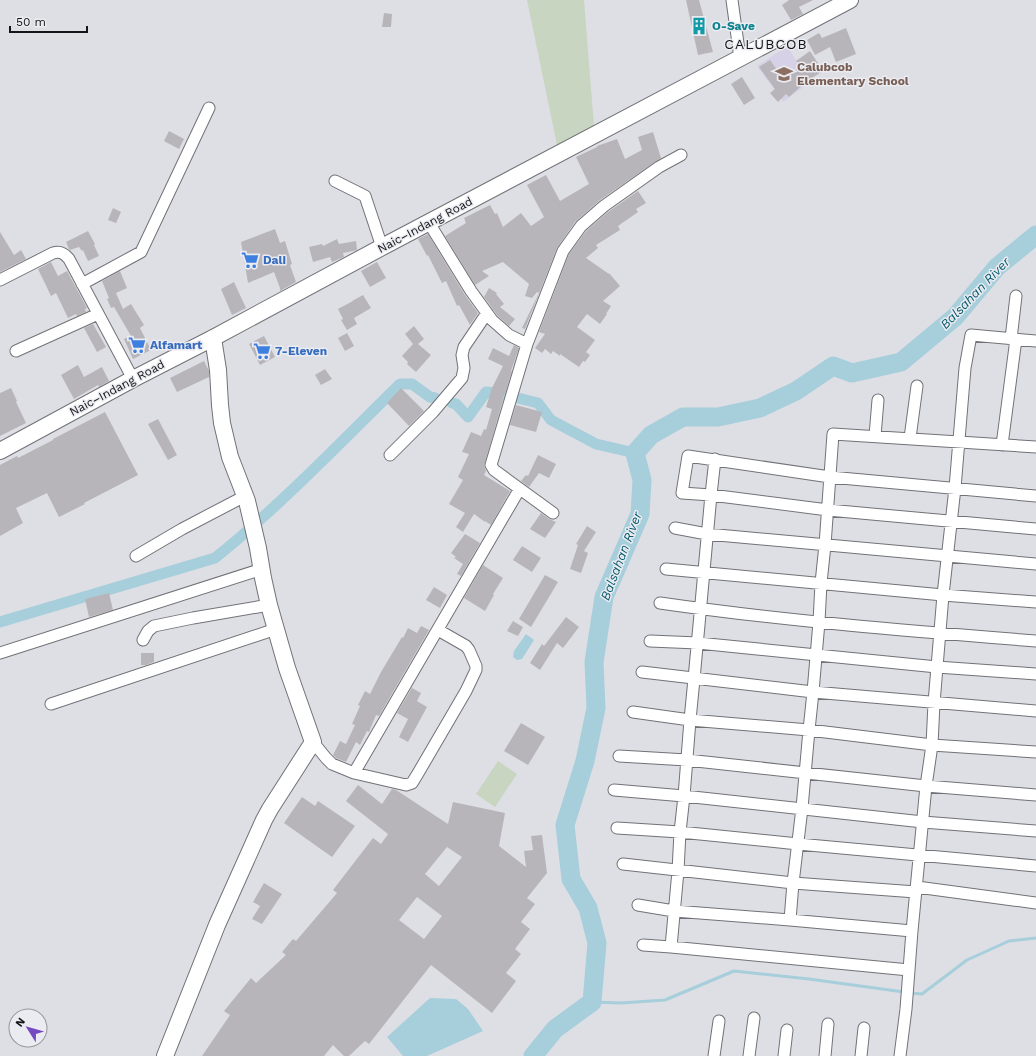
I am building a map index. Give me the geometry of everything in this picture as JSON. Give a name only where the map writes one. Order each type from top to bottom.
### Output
[{"type":"main road","name":"Naic–Indang Road","points":[[0,451],[133,379],[850,0]]},
{"type":"main road","points":[[165,1056],[217,925],[264,820],[313,742],[287,668],[269,605],[258,548],[246,499],[230,457],[222,423],[218,370],[213,338]]},
{"type":"street","points":[[732,0],[740,58]]},
{"type":"street","points":[[82,284],[140,252],[209,108]]},
{"type":"street","points":[[553,513],[519,490],[494,470],[491,465],[526,344],[563,251],[581,226],[604,206],[659,167],[681,155]]},
{"type":"street","points":[[334,181],[365,196],[382,247]]},
{"type":"street","points":[[429,223],[471,291],[492,320],[509,335],[526,344]]},
{"type":"street","points":[[0,280],[53,253],[57,252],[65,254],[133,379]]},
{"type":"street","points":[[1002,445],[1014,339],[1016,296]]},
{"type":"street","points":[[390,455],[433,412],[462,378],[464,368],[462,355],[464,347],[487,313]]},
{"type":"street","points":[[16,351],[98,314]]},
{"type":"street","points":[[900,1056],[906,1009],[926,786],[932,745],[943,595],[955,488],[965,368],[971,335],[1036,341]]},
{"type":"street","points":[[910,438],[917,386]]},
{"type":"street","points":[[875,436],[878,400]]},
{"type":"street","points":[[790,920],[806,773],[808,730],[819,622],[833,434],[1036,447]]},
{"type":"street","points":[[1036,496],[830,477],[688,456],[682,493],[710,495],[828,510],[1036,529]]},
{"type":"street","points":[[671,947],[710,495],[715,459]]},
{"type":"street","points":[[354,773],[519,490]]},
{"type":"street","points":[[136,556],[182,529],[246,499]]},
{"type":"street","points":[[675,528],[707,534],[1036,564]]},
{"type":"street","points":[[0,653],[262,569]]},
{"type":"street","points":[[666,569],[943,595],[1036,602]]},
{"type":"street","points":[[660,604],[819,622],[1036,641]]},
{"type":"street","points":[[143,640],[148,631],[154,626],[269,605]]},
{"type":"street","points":[[51,704],[276,629]]},
{"type":"street","points":[[313,742],[332,764],[354,773],[406,785],[412,783],[466,691],[476,670],[476,666],[466,646],[438,630]]},
{"type":"street","points":[[650,640],[698,643],[1036,674]]},
{"type":"street","points":[[642,672],[813,692],[1036,711]]},
{"type":"street","points":[[633,712],[690,720],[808,730],[932,745],[1036,752]]},
{"type":"street","points":[[619,756],[687,760],[926,786],[1036,795]]},
{"type":"street","points":[[614,790],[802,808],[923,822],[1036,831]]},
{"type":"street","points":[[617,828],[680,832],[1036,866]]},
{"type":"street","points":[[623,864],[793,883],[916,890],[1036,903]]},
{"type":"street","points":[[638,905],[674,911],[912,931]]},
{"type":"street","points":[[643,945],[909,972]]},
{"type":"street","points":[[748,1056],[754,1018]]},
{"type":"street","points":[[714,1056],[719,1021]]},
{"type":"street","points":[[825,1056],[828,1024]]},
{"type":"street","points":[[861,1056],[864,1028]]},
{"type":"street","points":[[784,1056],[786,1030]]},
{"type":"shaded area","name":"Calubcob Elementary School","points":[[787,46],[810,82],[783,102],[757,66]]},
{"type":"green space","points":[[527,0],[584,0],[594,126],[557,145]]},
{"type":"green space","points":[[498,761],[517,774],[495,807],[476,794]]},
{"type":"water","points":[[526,634],[534,640],[522,659],[517,660],[513,657],[514,651]]},
{"type":"water","points":[[430,998],[456,999],[468,1009],[483,1031],[427,1056],[403,1056],[387,1037]]},
{"type":"building","name":"O-Save","points":[[686,0],[699,0],[713,52],[698,55]]},
{"type":"building","points":[[789,0],[813,0],[799,7],[803,14],[791,20],[782,5]]},
{"type":"building","points":[[384,13],[392,14],[391,27],[382,27]]},
{"type":"building","points":[[846,28],[856,54],[836,62],[830,47],[815,55],[807,40],[819,33],[822,38]]},
{"type":"building","points":[[810,51],[823,71],[807,81],[789,97],[786,94],[778,102],[770,93],[775,89],[759,67],[770,60],[784,80],[801,66],[796,61]]},
{"type":"building","points":[[742,77],[755,98],[744,105],[731,84]]},
{"type":"building","points":[[169,131],[184,139],[179,149],[164,141]]},
{"type":"building","points":[[653,132],[661,158],[600,200],[575,222],[557,248],[525,329],[522,328],[539,293],[537,292],[532,298],[525,296],[529,284],[503,262],[482,271],[489,276],[475,285],[445,236],[466,223],[464,218],[490,205],[495,214],[497,213],[503,227],[521,213],[531,226],[544,217],[527,185],[546,175],[560,201],[589,184],[576,157],[597,146],[617,139],[625,159],[642,150],[638,137]]},
{"type":"building","points":[[638,191],[646,203],[636,209],[638,212],[618,226],[620,230],[596,245],[598,248],[586,258],[609,273],[620,286],[603,301],[611,306],[600,324],[587,314],[577,327],[595,340],[586,352],[590,355],[579,367],[553,351],[551,354],[545,349],[542,353],[535,348],[545,334],[539,332],[569,254],[586,231],[608,212]]},
{"type":"building","points":[[113,208],[121,212],[116,223],[108,220]]},
{"type":"building","points":[[275,229],[280,243],[285,241],[292,264],[290,265],[296,282],[280,291],[274,272],[248,283],[241,242]]},
{"type":"building","points":[[88,231],[99,256],[88,261],[83,250],[82,251],[79,247],[70,250],[66,242]]},
{"type":"building","points":[[0,232],[14,255],[21,250],[26,259],[0,272]]},
{"type":"building","points":[[428,234],[465,295],[478,313],[470,325],[459,305],[457,306],[446,281],[442,283],[418,239]]},
{"type":"building","points":[[337,239],[339,244],[356,241],[357,250],[343,253],[344,257],[332,262],[330,257],[313,262],[309,247],[322,244],[323,246]]},
{"type":"building","points":[[51,262],[58,276],[67,271],[87,308],[85,309],[86,312],[77,316],[76,314],[68,318],[56,293],[51,296],[38,269]]},
{"type":"building","points":[[377,262],[386,278],[370,287],[361,271]]},
{"type":"building","points":[[120,271],[127,288],[116,293],[123,309],[131,304],[144,325],[140,328],[151,350],[133,359],[124,339],[131,336],[114,307],[111,308],[107,299],[109,298],[102,281]]},
{"type":"building","points":[[234,282],[246,308],[232,315],[221,289]]},
{"type":"building","points":[[489,288],[497,293],[496,294],[504,304],[500,307],[515,319],[509,326],[497,315],[484,297]]},
{"type":"building","points":[[363,295],[371,308],[354,318],[357,324],[347,330],[341,320],[343,319],[338,309]]},
{"type":"building","points":[[93,324],[106,347],[97,352],[84,328]]},
{"type":"building","points":[[414,326],[424,339],[418,344],[431,355],[416,372],[407,364],[408,362],[402,356],[413,344],[405,334]]},
{"type":"building","points":[[347,333],[354,346],[345,351],[338,338]]},
{"type":"building","name":"7-Eleven","points":[[264,336],[275,357],[260,365],[249,344]]},
{"type":"building","points":[[514,345],[519,348],[506,391],[502,399],[503,400],[484,466],[486,471],[484,475],[510,491],[491,525],[474,514],[463,532],[456,527],[465,513],[449,504],[463,480],[458,477],[469,454],[462,452],[471,432],[481,436],[484,429],[486,430],[492,409],[486,407],[492,388],[503,366],[488,359],[493,348],[509,356]]},
{"type":"building","points":[[204,361],[209,371],[209,377],[177,392],[170,378]]},
{"type":"building","points":[[78,365],[84,377],[102,367],[109,381],[99,387],[98,385],[74,399],[61,375]]},
{"type":"building","points":[[325,369],[332,379],[321,385],[315,375]]},
{"type":"building","points":[[11,388],[26,423],[0,436],[0,393]]},
{"type":"building","points":[[401,388],[424,411],[409,426],[387,403]]},
{"type":"building","points":[[516,405],[542,412],[536,432],[510,425]]},
{"type":"building","points":[[105,412],[138,475],[59,517],[47,493],[16,508],[23,523],[0,536],[0,465],[17,456],[18,458]]},
{"type":"building","points":[[158,419],[177,455],[168,460],[148,424]]},
{"type":"building","points":[[538,455],[556,464],[549,478],[539,473],[529,487],[521,481],[526,475],[528,476]]},
{"type":"building","points":[[541,513],[556,522],[545,538],[530,529]]},
{"type":"building","points":[[587,526],[596,532],[584,551],[588,553],[581,573],[570,569],[578,545],[576,544]]},
{"type":"building","points":[[465,534],[480,543],[461,576],[457,574],[463,564],[454,558],[456,557],[451,553]]},
{"type":"building","points":[[522,546],[541,558],[532,572],[513,560]]},
{"type":"building","points":[[483,565],[503,578],[485,611],[464,598]]},
{"type":"building","points":[[545,575],[558,582],[531,627],[519,619]]},
{"type":"building","points":[[434,587],[447,595],[440,608],[426,600]]},
{"type":"building","points":[[109,593],[113,610],[89,617],[85,599]]},
{"type":"building","points":[[566,617],[579,627],[563,648],[557,643],[540,670],[530,663],[542,644],[544,646]]},
{"type":"building","points":[[513,621],[523,627],[518,636],[507,631]]},
{"type":"building","points":[[421,626],[429,630],[379,716],[376,715],[369,732],[367,731],[360,745],[356,742],[346,762],[336,758],[333,755],[340,741],[346,744],[355,725],[352,724],[360,706],[358,705],[365,691],[370,694],[381,672],[408,628],[417,633]]},
{"type":"building","points":[[141,653],[154,653],[154,662],[141,665]]},
{"type":"building","points":[[413,686],[412,688],[421,693],[417,701],[427,707],[408,742],[399,737],[408,719],[397,713]]},
{"type":"building","points":[[521,723],[545,737],[528,765],[504,751]]},
{"type":"building","points":[[358,785],[382,804],[392,789],[396,790],[448,824],[453,802],[505,813],[499,846],[526,867],[524,851],[533,850],[531,836],[542,835],[547,873],[527,898],[535,904],[521,922],[530,929],[515,949],[521,954],[506,973],[516,981],[492,1013],[431,965],[369,1044],[365,1041],[349,1056],[344,1056],[333,1045],[324,1056],[202,1056],[230,1015],[224,1011],[251,978],[256,983],[286,955],[282,952],[293,939],[296,941],[337,893],[333,890],[373,838],[381,844],[388,834],[346,801]],"holes":[[[447,847],[462,857],[439,886],[425,874]],[[417,897],[442,916],[424,939],[399,920]]]},
{"type":"building","points":[[302,797],[315,806],[318,801],[355,826],[332,857],[284,823]]},
{"type":"building","points":[[264,883],[282,894],[262,924],[252,919],[260,906],[253,902]]},
{"type":"waterway","name":"Balsahan River","points":[[533,1056],[555,1029],[592,1002],[597,943],[588,908],[571,879],[565,825],[585,761],[596,708],[594,662],[604,597],[640,514],[642,480],[635,453],[651,435],[683,417],[718,417],[760,408],[796,391],[833,366],[852,373],[901,362],[955,317],[997,267],[1036,235]]},
{"type":"waterway","points":[[0,622],[215,558],[287,495],[400,384],[412,384],[430,397],[435,398]]},
{"type":"waterway","points":[[452,403],[456,404],[468,417],[486,392],[497,393],[538,403],[551,420],[596,444],[635,453]]},
{"type":"waterway","points":[[910,993],[922,994],[967,960],[1009,941],[1036,938]]},
{"type":"waterway","points":[[592,1002],[621,1003],[665,1000],[734,971],[809,979],[904,992]]},
{"type":"place","name":"O-Save","points":[[699,26]]},
{"type":"place","name":"Calubcob Elementary School","points":[[784,74]]},
{"type":"place","name":"Dali","points":[[250,260]]},
{"type":"place","name":"Alfamart","points":[[137,345]]},
{"type":"place","name":"7-Eleven","points":[[262,351]]},
{"type":"district","name":"CALUBCOB","points":[[766,44]]}]
